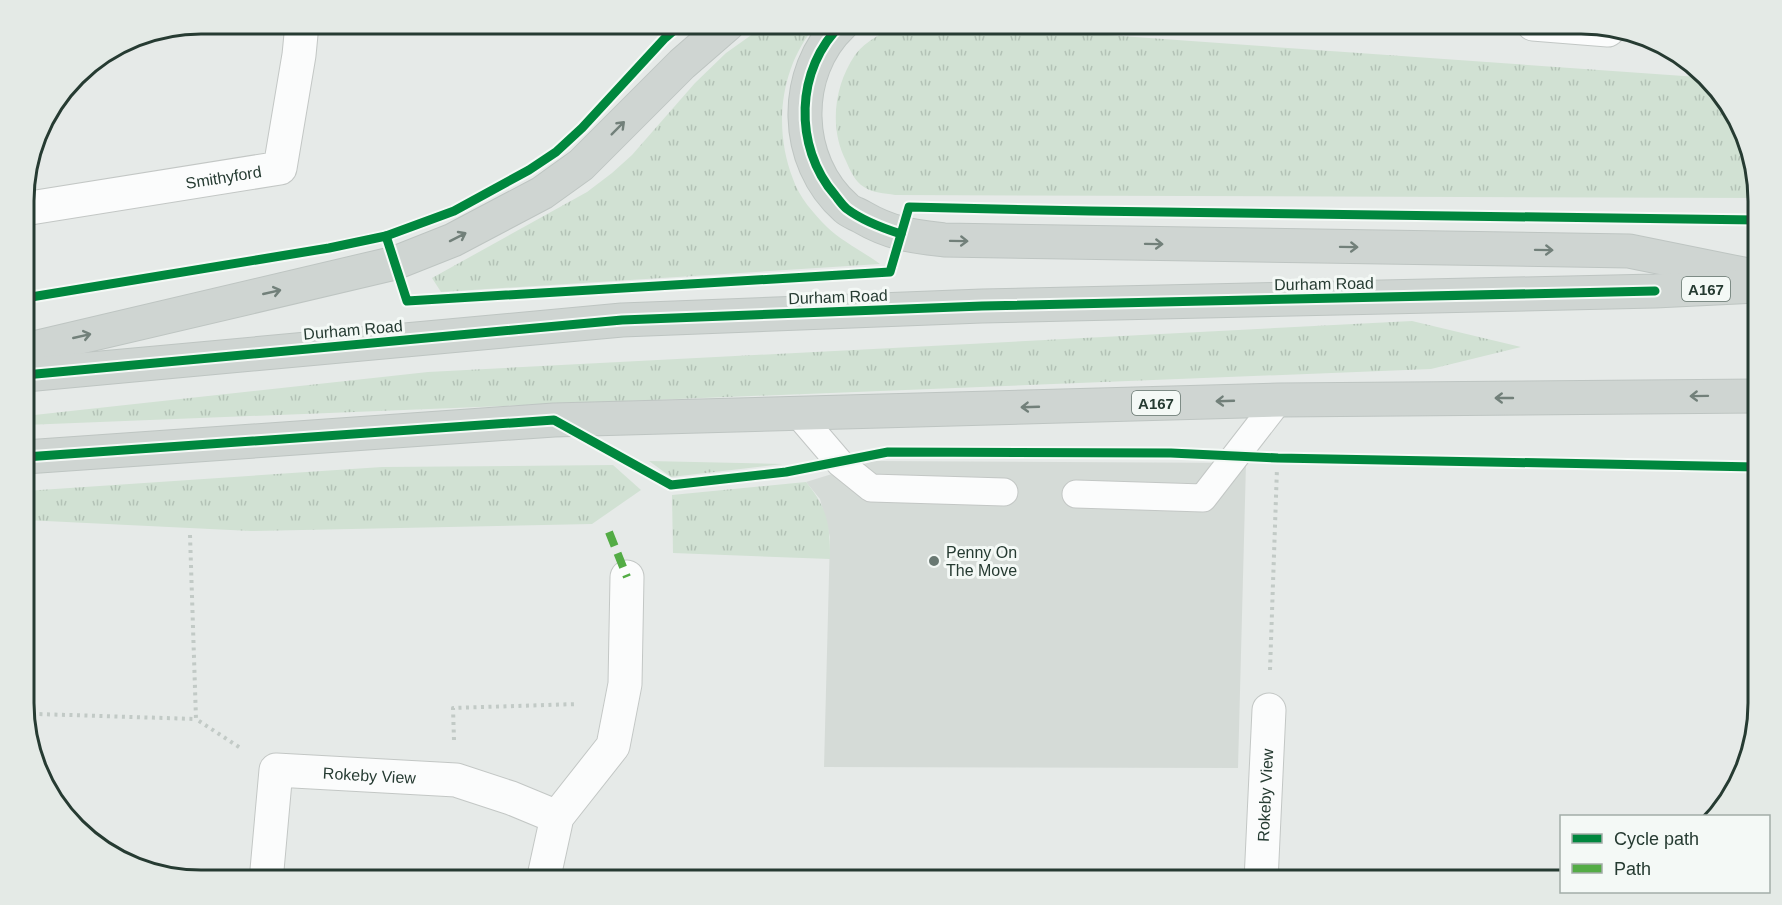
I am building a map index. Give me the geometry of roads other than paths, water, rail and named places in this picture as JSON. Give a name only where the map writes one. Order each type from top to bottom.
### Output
[{"type":"main road","points":[[35,348],[395,263],[453,240],[542,193],[580,165],[682,64],[715,35]]},
{"type":"main road","points":[[831,35],[816,60],[806,95],[805,124],[810,153],[825,184],[846,209],[880,228],[901,234],[944,240],[1629,251],[1748,275]]},
{"type":"main road","name":"Durham Road","points":[[35,374],[622,320],[971,307],[1655,291],[1748,286]]},
{"type":"main road","name":"A167","points":[[35,456],[554,420],[1279,400],[1748,396]]},
{"type":"street","name":"Smithyford","points":[[35,207],[280,168],[301,35]]},
{"type":"street","points":[[545,870],[557,817],[613,746],[625,684],[627,577]]},
{"type":"street","name":"Rokeby View","points":[[1262,870],[1269,710]]},
{"type":"street","name":"Rokeby View","points":[[267,870],[276,770],[456,780],[511,798],[557,817]]},
{"type":"lane","points":[[1076,494],[1203,498],[1279,400]]},
{"type":"lane","points":[[798,414],[840,463],[871,488],[1004,492]]},
{"type":"place","name":"Penny On The Move","points":[[934,561]]}]
